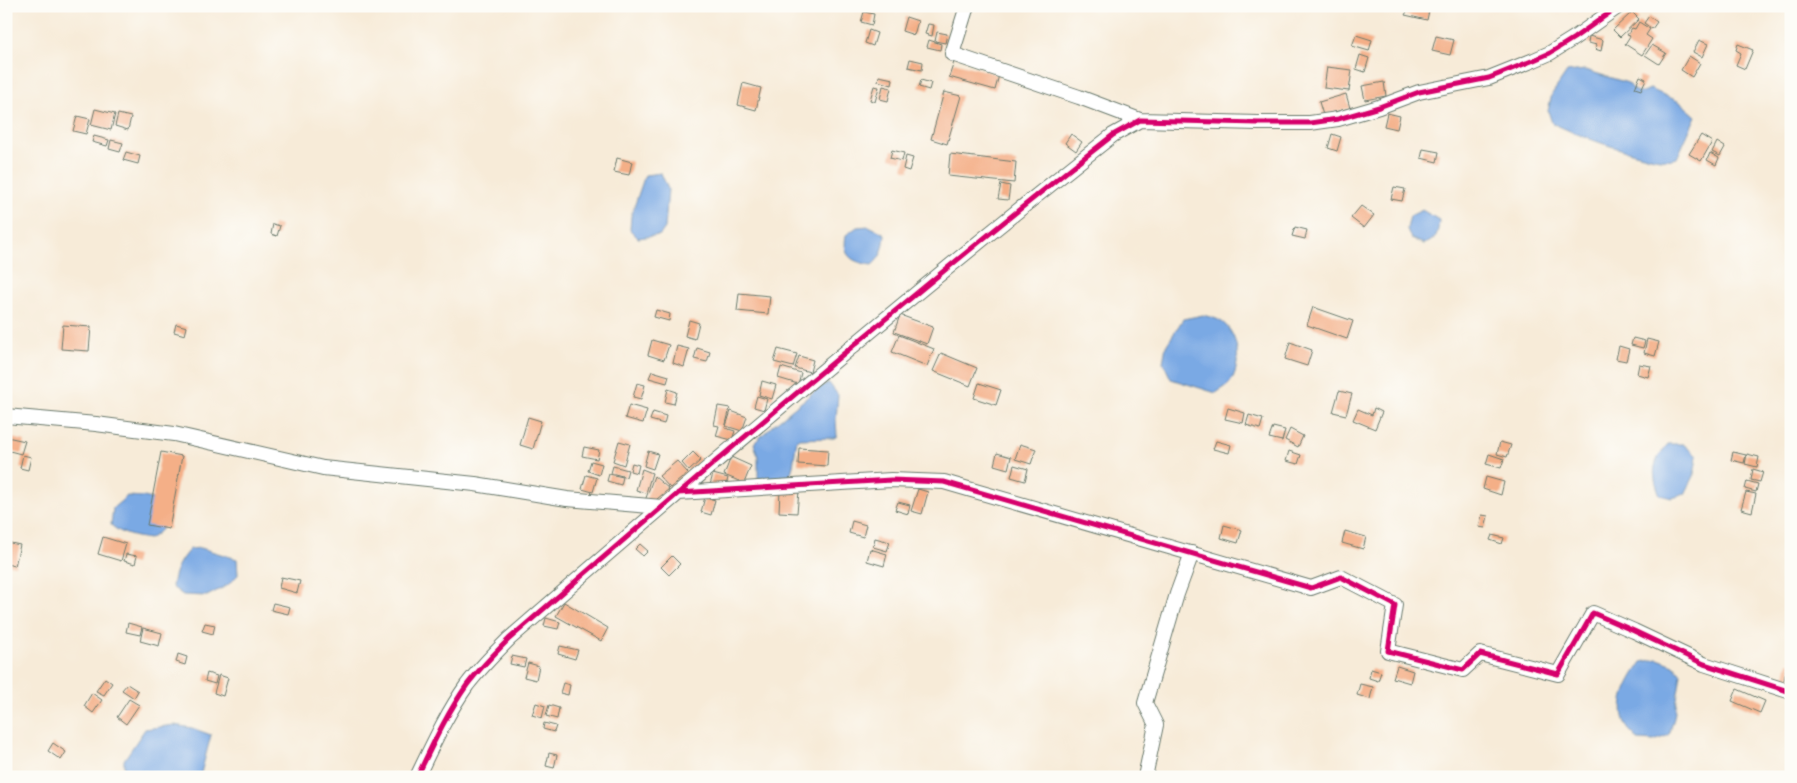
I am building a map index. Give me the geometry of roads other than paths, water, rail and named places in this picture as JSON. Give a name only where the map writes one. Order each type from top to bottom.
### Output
[{"type":"street","points":[[967,6],[952,54],[1140,120],[1258,124],[1310,123],[1338,118],[1379,107],[1418,92],[1489,78],[1550,53],[1620,6]]},
{"type":"street","points":[[417,777],[468,684],[489,659],[510,639],[678,493],[917,292],[1113,135],[1140,120]]},
{"type":"street","points":[[6,416],[96,424],[174,434],[323,468],[475,484],[567,499],[662,507]]},
{"type":"street","points":[[678,493],[891,480],[944,482],[1311,588],[1340,576],[1395,605],[1388,651],[1463,670],[1480,654],[1558,674],[1593,614],[1704,664],[1791,692]]},
{"type":"street","points":[[1145,777],[1156,725],[1145,703],[1177,594],[1192,553]]},
{"type":"water","points":[[1585,70],[1628,83],[1634,90],[1641,93],[1650,89],[1680,102],[1696,116],[1677,158],[1658,159],[1627,151],[1595,141],[1552,123],[1548,111],[1552,94],[1567,72]]},
{"type":"water","points":[[661,173],[668,189],[665,228],[660,235],[638,238],[630,230],[631,216],[645,175]]},
{"type":"water","points":[[1422,210],[1439,220],[1436,235],[1432,240],[1424,244],[1411,239],[1407,229],[1410,216]]},
{"type":"water","points":[[869,226],[885,234],[882,251],[872,265],[859,262],[850,257],[847,253],[845,242],[846,235],[857,227]]},
{"type":"water","points":[[1203,315],[1222,322],[1233,335],[1236,343],[1237,360],[1233,377],[1229,384],[1216,393],[1171,379],[1163,362],[1166,346],[1183,319]]},
{"type":"water","points":[[829,383],[838,395],[837,436],[834,438],[797,439],[789,479],[758,479],[758,457],[754,443],[820,387]]},
{"type":"water","points":[[1668,444],[1683,444],[1697,456],[1694,476],[1685,494],[1672,498],[1660,495],[1654,474],[1656,462]]},
{"type":"water","points":[[127,496],[144,497],[165,502],[166,515],[164,524],[159,532],[149,539],[124,533],[111,525],[113,508]]},
{"type":"water","points":[[201,548],[237,559],[238,575],[228,585],[207,596],[183,595],[172,587],[174,576],[180,562],[190,549]]},
{"type":"water","points":[[1658,659],[1674,665],[1681,674],[1674,718],[1669,735],[1654,741],[1638,740],[1628,729],[1623,717],[1623,700],[1633,676],[1642,662]]},
{"type":"water","points":[[174,725],[192,728],[211,735],[200,777],[124,777],[124,760],[145,729]]}]
